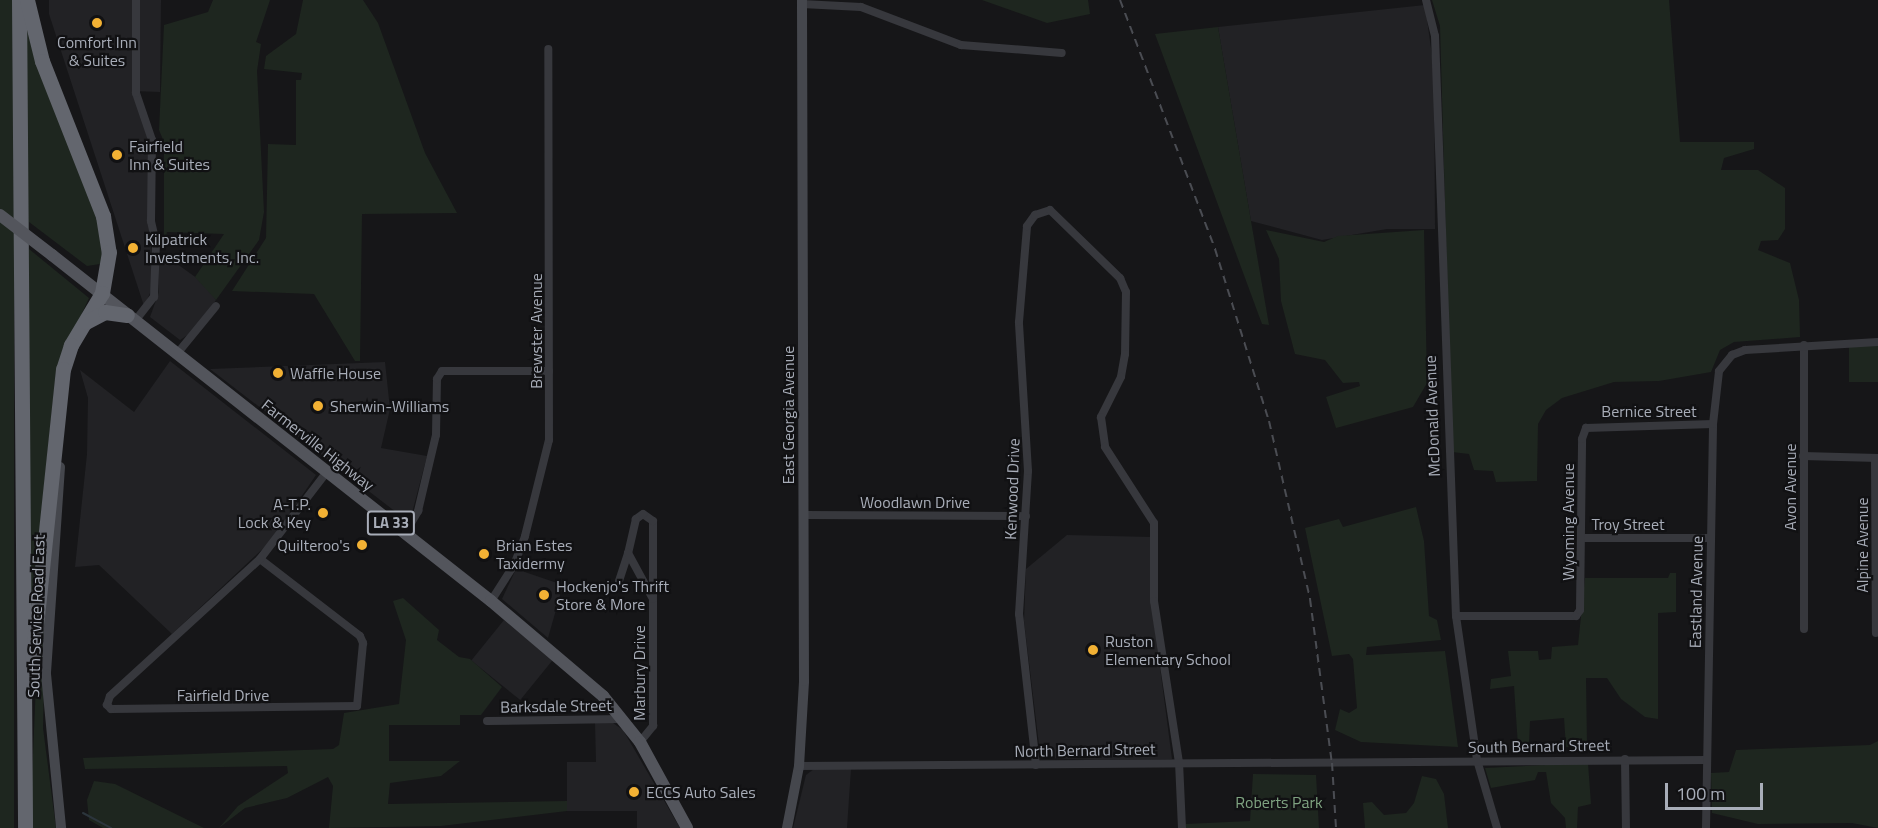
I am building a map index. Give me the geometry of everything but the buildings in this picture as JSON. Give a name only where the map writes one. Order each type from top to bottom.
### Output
[{"type":"highway","points":[[19,0],[25,828]]},
{"type":"highway","points":[[24,736],[66,357],[102,293],[109,252],[103,216],[42,61],[27,0]]},
{"type":"highway","points":[[84,323],[105,312],[131,318]]},
{"type":"main road","name":"East Georgia Avenue","points":[[787,828],[799,766],[804,515],[802,2]]},
{"type":"main road","name":"Farmerville Highway","points":[[0,215],[491,601],[624,719],[640,742],[687,828]]},
{"type":"main road","name":"South Service Road East","points":[[60,405],[61,460],[46,674],[61,828]]},
{"type":"street","points":[[131,318],[154,297],[156,243],[151,221],[152,140],[136,93],[136,0]]},
{"type":"street","name":"McDonald Avenue","points":[[1426,0],[1437,64],[1440,264],[1456,616],[1477,760],[1497,828]]},
{"type":"street","points":[[802,2],[861,7],[982,49],[1062,53]]},
{"type":"street","name":"Brewster Avenue","points":[[491,601],[514,566],[540,482],[549,440],[548,49]]},
{"type":"street","name":"Kenwood Drive","points":[[1036,765],[1019,614],[1028,447],[1019,322],[1025,235],[1035,215],[1055,212],[1120,278],[1126,292],[1125,354],[1101,417],[1105,447],[1155,523],[1155,612],[1179,762]]},
{"type":"street","points":[[176,355],[216,306]]},
{"type":"street","points":[[1804,345],[1878,342]]},
{"type":"street","name":"Eastland Avenue","points":[[1706,828],[1710,538],[1715,383],[1726,360],[1745,350],[1804,345]]},
{"type":"street","name":"Avon Avenue","points":[[1804,345],[1804,629]]},
{"type":"street","points":[[405,533],[417,511],[436,435],[437,379],[442,371],[549,371]]},
{"type":"street","name":"Bernice Street","points":[[1586,428],[1713,424]]},
{"type":"street","name":"Wyoming Avenue","points":[[1456,616],[1576,616],[1580,610],[1582,439],[1586,428]]},
{"type":"street","points":[[1803,456],[1876,458]]},
{"type":"street","name":"Alpine Avenue","points":[[1876,458],[1876,633]]},
{"type":"street","name":"Fairfield Drive","points":[[260,559],[360,636],[363,643],[357,705],[111,709],[107,705],[110,696],[260,559],[326,473]]},
{"type":"street","name":"Marbury Drive","points":[[640,742],[653,729],[654,599],[653,521],[648,514],[636,519],[628,553],[654,599]]},
{"type":"street","name":"Woodlawn Drive","points":[[804,515],[1026,516]]},
{"type":"street","name":"Troy Street","points":[[1581,538],[1710,538]]},
{"type":"street","points":[[619,581],[628,553]]},
{"type":"street","name":"Barksdale Street","points":[[488,721],[624,719]]},
{"type":"street","points":[[1625,759],[1626,828]]},
{"type":"street","name":"South Bernard Street","points":[[1372,762],[1707,760]]},
{"type":"street","points":[[1179,762],[1182,828]]},
{"type":"street","name":"North Bernard Street","points":[[799,766],[1372,762]]},
{"type":"shaded area","points":[[49,0],[161,0],[160,92],[133,91],[147,131],[152,289],[144,306],[49,14]]},
{"type":"shaded area","points":[[1425,5],[1434,70],[1435,229],[1387,229],[1322,240],[1251,221],[1218,27]]},
{"type":"shaded area","points":[[159,256],[166,256],[205,284],[216,300],[194,331],[180,340],[150,317],[159,292]]},
{"type":"shaded area","points":[[170,361],[316,475],[272,540],[172,634],[99,565],[75,567],[87,454],[88,398],[80,370],[134,412]]},
{"type":"shaded area","points":[[385,362],[390,409],[381,448],[427,456],[412,513],[405,519],[210,369]]},
{"type":"shaded area","name":"Ruston Elementary School","points":[[1067,535],[1151,537],[1151,599],[1172,759],[1046,758],[1040,753],[1024,621],[1026,569]]},
{"type":"shaded area","points":[[516,569],[563,585],[548,638],[502,599]]},
{"type":"shaded area","points":[[504,620],[553,660],[520,700],[471,660]]},
{"type":"shaded area","points":[[595,723],[613,723],[623,730],[680,828],[637,828],[637,811],[567,811],[567,762],[596,762]]},
{"type":"shaded area","points":[[814,769],[851,769],[847,828],[793,828],[806,775]]},
{"type":"green space","points":[[0,0],[14,0],[14,828],[0,828]]},
{"type":"green space","points":[[213,0],[270,0],[256,42],[261,44],[257,71],[264,212],[259,240],[216,300],[195,277],[224,234],[167,232],[164,246],[164,142],[159,130],[164,25],[208,12]]},
{"type":"green space","points":[[303,0],[363,0],[378,23],[425,153],[457,213],[362,214],[360,361],[355,361],[314,294],[232,291],[266,238],[268,144],[296,145],[296,80],[301,80],[302,73],[264,69],[266,56],[296,34]]},
{"type":"green space","points":[[982,0],[1088,0],[1090,14],[1047,23]]},
{"type":"green space","points":[[1432,0],[1669,0],[1680,142],[1754,142],[1754,149],[1724,158],[1721,170],[1758,170],[1785,188],[1785,229],[1778,240],[1761,241],[1758,250],[1790,263],[1799,300],[1800,337],[1734,342],[1720,350],[1711,372],[1659,381],[1614,382],[1562,398],[1546,410],[1538,424],[1537,481],[1496,482],[1493,471],[1474,470],[1469,454],[1452,452],[1440,26]]},
{"type":"green space","points":[[26,20],[89,184],[107,251],[100,264],[87,266],[29,222],[29,249],[89,298],[56,370],[30,624]]},
{"type":"green space","points":[[1218,27],[1269,325],[1262,324],[1155,34]]},
{"type":"green space","points":[[1266,230],[1324,242],[1338,236],[1424,230],[1427,383],[1413,407],[1336,428],[1326,397],[1360,386],[1359,382],[1343,383],[1325,360],[1295,354],[1281,301],[1279,259]]},
{"type":"green space","points":[[1849,345],[1878,345],[1878,382],[1849,382]]},
{"type":"green space","points":[[1416,507],[1424,541],[1429,616],[1437,620],[1441,640],[1367,647],[1366,655],[1445,651],[1458,747],[1361,742],[1335,730],[1340,709],[1349,713],[1357,708],[1353,659],[1349,654],[1332,656],[1305,528],[1339,519],[1343,527]]},
{"type":"green space","points":[[1670,573],[1676,573],[1676,612],[1658,613],[1658,719],[1645,717],[1621,699],[1607,678],[1586,678],[1587,746],[1566,747],[1564,718],[1530,721],[1529,745],[1518,746],[1514,686],[1490,689],[1491,679],[1511,676],[1508,651],[1538,651],[1539,660],[1551,659],[1552,647],[1578,645],[1585,578],[1668,578]]},
{"type":"green space","points":[[46,585],[43,728],[56,828],[30,828],[37,658]]},
{"type":"green space","points":[[403,598],[439,630],[437,640],[459,657],[470,659],[502,687],[481,715],[460,715],[460,725],[389,725],[389,761],[460,761],[441,776],[390,783],[388,804],[567,801],[567,811],[441,826],[329,828],[333,786],[328,777],[287,798],[245,808],[219,828],[238,806],[288,773],[287,766],[85,769],[83,758],[333,749],[339,745],[344,713],[399,704],[406,640],[393,601]]},
{"type":"green space","points":[[1878,741],[1878,828],[1852,823],[1758,824],[1712,813],[1711,773],[1729,772],[1736,750],[1870,745]]},
{"type":"green space","points":[[1588,763],[1591,804],[1578,807],[1577,828],[1566,828],[1565,818],[1551,803],[1546,772],[1538,772],[1535,780],[1491,788],[1485,768]]},
{"type":"green space","name":"Roberts Park","points":[[1253,774],[1316,775],[1319,828],[1186,828],[1186,824],[1250,821]]},
{"type":"green space","points":[[1422,776],[1436,779],[1444,794],[1448,828],[1365,828],[1363,803],[1372,802],[1384,815],[1406,813],[1414,803]]},
{"type":"green space","points":[[94,781],[115,784],[204,828],[103,828],[89,820],[87,800]]},
{"type":"waterway","points":[[83,813],[111,828]]},
{"type":"railway","points":[[1120,0],[1215,249],[1269,421],[1310,599],[1332,763],[1336,828]]},
{"type":"place","name":"Comfort Inn & Suites","points":[[97,23]]},
{"type":"place","name":"Fairfield Inn & Suites","points":[[117,155]]},
{"type":"place","name":"Kilpatrick Investments, Inc.","points":[[133,248]]},
{"type":"place","name":"Waffle House","points":[[278,373]]},
{"type":"place","name":"Sherwin-Williams","points":[[318,406]]},
{"type":"place","name":"A-T.P. Lock & Key","points":[[323,513]]},
{"type":"place","name":"Quilteroo's","points":[[362,545]]},
{"type":"place","name":"Brian Estes Taxidermy","points":[[484,554]]},
{"type":"place","name":"Hockenjo's Thrift Store & More","points":[[544,595]]},
{"type":"place","name":"Ruston Elementary School","points":[[1093,650]]},
{"type":"place","name":"ECCS Auto Sales","points":[[634,792]]}]
